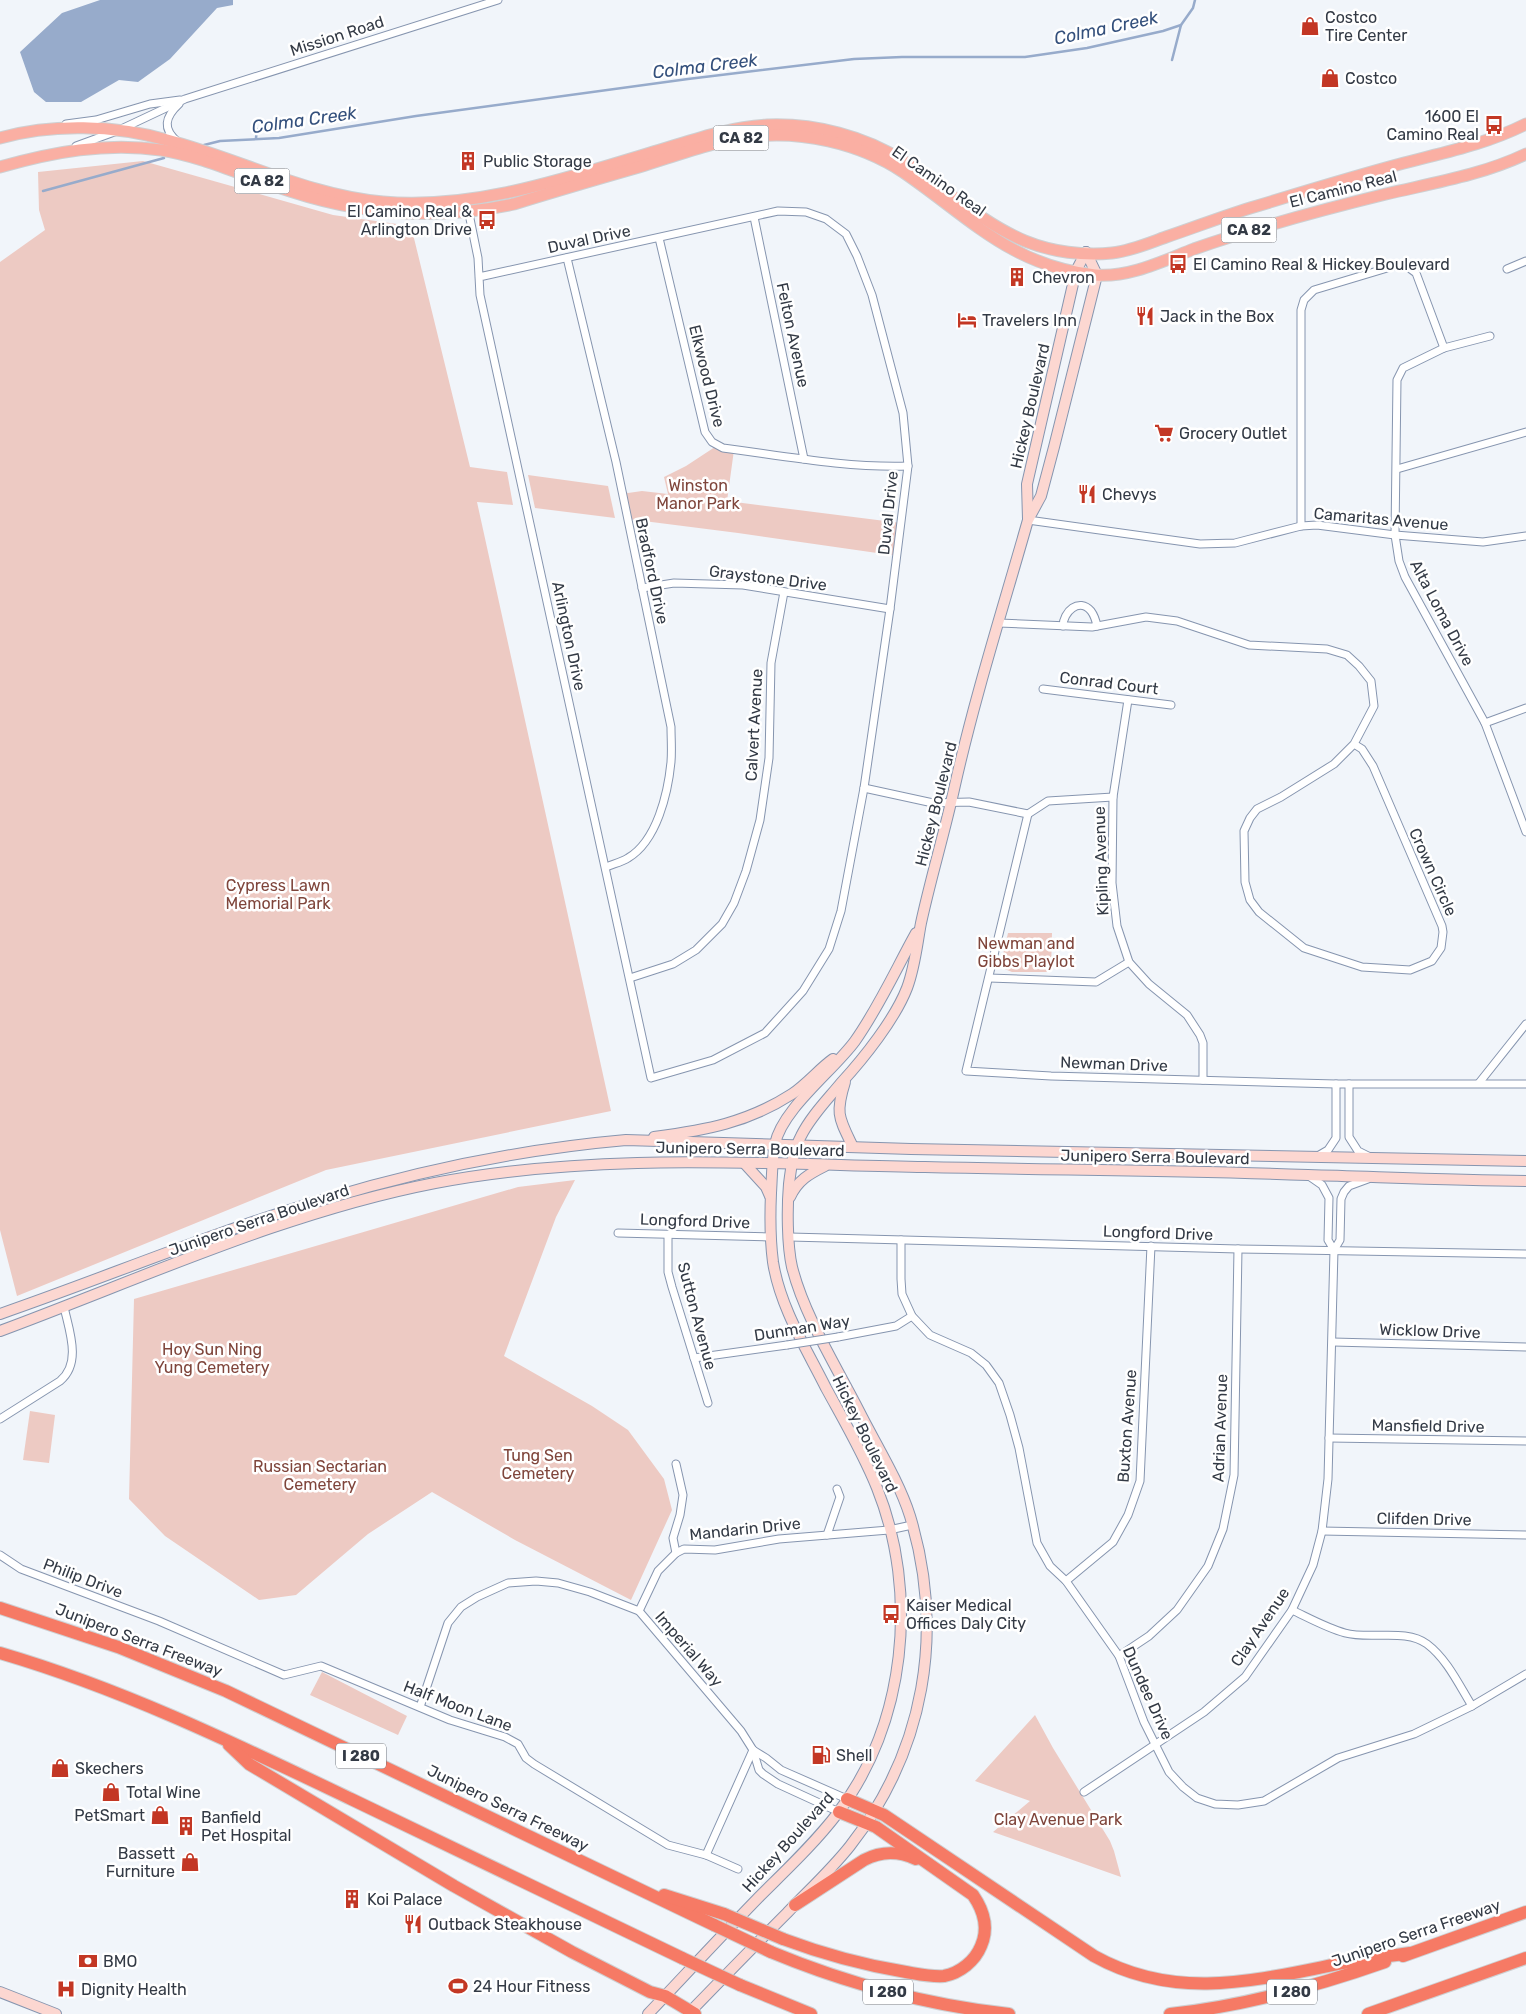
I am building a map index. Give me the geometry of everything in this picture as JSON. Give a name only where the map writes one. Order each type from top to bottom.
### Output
[{"type":"highway","name":"Junipero Serra Freeway","points":[[0,1608],[118,1646],[199,1679],[771,1952],[826,1973],[890,1992],[956,2007],[1009,2014]]},
{"type":"highway","name":"I 280","points":[[0,1653],[107,1689],[221,1737],[682,1958],[740,1985],[811,2014]]},
{"type":"highway","points":[[221,1737],[249,1764],[454,1886],[650,1992],[665,1996],[691,2013]]},
{"type":"highway","points":[[847,1799],[874,1810],[989,1884],[1094,1956],[1142,1977],[1181,1984],[1228,1983],[1272,1978],[1359,1960],[1410,1953]]},
{"type":"highway","points":[[638,1889],[683,1900],[724,1914],[783,1939],[834,1957],[886,1969],[942,1976],[955,1972],[970,1963],[980,1949],[985,1932],[984,1917],[973,1896],[909,1849],[866,1822],[839,1812]]},
{"type":"highway","points":[[795,1905],[876,1854],[889,1852],[903,1854],[932,1866]]},
{"type":"highway","name":"Junipero Serra Freeway","points":[[1170,2014],[1224,2007],[1281,1995],[1328,1982],[1526,1912]]},
{"type":"highway","points":[[1368,2014],[1526,1958]]},
{"type":"main road","name":"El Camino Real","points":[[0,138],[40,130],[82,129],[147,135],[181,144],[291,183],[338,195],[387,202],[418,203],[466,199],[512,191],[597,169],[728,130],[766,125],[801,127],[848,136],[888,152],[920,172],[985,221],[1026,241],[1051,249],[1113,253],[1136,248],[1258,206],[1406,162],[1473,146],[1526,124]]},
{"type":"main road","name":"El Camino Real","points":[[0,167],[57,153],[103,147],[159,150],[198,159],[307,196],[362,209],[418,214],[469,212],[514,204],[729,140],[766,135],[800,136],[837,143],[871,154],[900,170],[994,240],[1048,265],[1096,275],[1125,273],[1255,228],[1473,174],[1526,154]]},
{"type":"main road","name":"Hickey Boulevard","points":[[1028,520],[1027,484],[1076,271],[1086,252]]},
{"type":"main road","points":[[1086,252],[1096,275]]},
{"type":"main road","name":"Hickey Boulevard","points":[[691,2013],[842,1856],[874,1810],[895,1774],[919,1704],[925,1664],[927,1627],[926,1585],[912,1525],[909,1513],[888,1467],[804,1304],[791,1264],[789,1200],[792,1164],[797,1145],[811,1119],[846,1078],[902,1001],[913,966],[921,923],[954,788],[998,623],[1028,520],[1041,496],[1096,275]]},
{"type":"main road","name":"Hickey Boulevard","points":[[648,2014],[839,1812],[864,1770],[876,1743],[890,1702],[898,1663],[901,1620],[896,1560],[889,1530],[884,1510],[866,1465],[785,1305],[773,1262],[771,1198],[775,1144],[780,1130],[791,1114],[849,1049],[876,1009],[921,923]]},
{"type":"main road","points":[[626,1140],[703,1130],[752,1116],[794,1093],[831,1060],[849,1049]]},
{"type":"main road","points":[[846,1078],[838,1106],[839,1117],[853,1147]]},
{"type":"main road","name":"Junipero Serra Boulevard","points":[[0,1314],[280,1213],[360,1189],[510,1154],[582,1144],[626,1140],[1526,1162]]},
{"type":"main road","name":"Junipero Serra Boulevard","points":[[0,1331],[284,1224],[400,1191],[487,1174],[548,1167],[616,1163],[792,1164],[1307,1174],[1371,1178],[1526,1181]]},
{"type":"main road","points":[[745,1164],[766,1187],[771,1198]]},
{"type":"main road","points":[[789,1200],[802,1179],[828,1165]]},
{"type":"main road","points":[[0,1992],[56,2014]]},
{"type":"street","name":"Mission Road","points":[[57,153],[117,131],[185,99],[498,0]]},
{"type":"street","name":"Mission Road","points":[[40,130],[96,120],[163,102],[185,99]]},
{"type":"street","points":[[181,144],[170,133],[166,121],[173,110],[185,99]]},
{"type":"street","name":"Arlington Drive","points":[[466,199],[479,277],[480,295],[651,1078]]},
{"type":"street","name":"Duval Drive","points":[[479,277],[778,211],[806,212],[826,219],[846,234],[857,256],[874,304],[903,413],[908,466],[890,609],[864,788],[841,911],[829,950],[803,991],[765,1033],[713,1060],[651,1078]]},
{"type":"street","name":"Felton Avenue","points":[[754,217],[804,458]]},
{"type":"street","name":"Elkwood Drive","points":[[659,238],[705,432],[712,442],[723,448],[840,464],[878,467],[908,466]]},
{"type":"street","name":"Bradford Drive","points":[[567,258],[616,462],[671,727],[671,761],[662,808],[655,825],[644,844],[628,858],[606,866]]},
{"type":"street","points":[[1507,269],[1526,261]]},
{"type":"street","points":[[1302,526],[1301,310],[1304,300],[1314,290],[1394,266],[1405,265],[1416,273],[1444,348]]},
{"type":"street","name":"Alta Loma Drive","points":[[1490,336],[1444,348],[1403,368],[1397,380],[1395,535],[1399,561],[1405,577],[1486,723],[1526,832]]},
{"type":"street","points":[[1397,469],[1526,432]]},
{"type":"street","name":"Camaritas Avenue","points":[[1028,520],[1200,544],[1236,543],[1302,526],[1317,525],[1395,535],[1484,542],[1526,536]]},
{"type":"street","name":"Graystone Drive","points":[[642,588],[674,583],[700,582],[743,585],[890,609]]},
{"type":"street","name":"Calvert Avenue","points":[[630,978],[673,964],[696,950],[722,924],[734,903],[746,871],[760,820],[769,758],[771,662],[784,592]]},
{"type":"street","points":[[1063,626],[1068,610],[1073,606],[1079,606],[1088,608],[1092,612],[1097,626]]},
{"type":"street","name":"Crown Circle","points":[[998,623],[1097,626],[1146,617],[1177,621],[1249,645],[1327,649],[1347,655],[1359,666],[1370,681],[1374,706],[1354,744],[1334,764],[1282,797],[1257,809],[1250,818],[1244,831],[1245,882],[1250,900],[1259,912],[1304,948],[1362,967],[1385,970],[1410,970],[1432,961],[1441,948],[1442,926],[1373,766],[1362,749],[1354,744]]},
{"type":"street","name":"Conrad Court","points":[[1043,689],[1171,705]]},
{"type":"street","name":"Kipling Avenue","points":[[1128,700],[1113,797],[1112,883],[1117,926],[1129,962],[1148,984],[1187,1015],[1200,1034],[1203,1043],[1203,1080]]},
{"type":"street","points":[[1486,723],[1526,708]]},
{"type":"street","points":[[864,788],[934,803],[969,802],[1028,814],[1048,801],[1113,797]]},
{"type":"street","name":"Newman Drive","points":[[1028,814],[966,1071],[1051,1076],[1336,1084],[1526,1084]]},
{"type":"street","points":[[989,978],[1096,982],[1129,962]]},
{"type":"street","points":[[1479,1083],[1526,1024]]},
{"type":"street","points":[[1316,1157],[1328,1150],[1336,1138],[1336,1084]]},
{"type":"street","points":[[1350,1084],[1349,1138],[1358,1151],[1372,1158]]},
{"type":"street","name":"Clay Avenue","points":[[1307,1174],[1322,1185],[1329,1198],[1328,1240],[1334,1250]]},
{"type":"street","name":"Clay Avenue","points":[[1084,1792],[1204,1712],[1245,1677],[1292,1610],[1313,1565],[1322,1531],[1328,1479],[1334,1250],[1340,1240],[1341,1199],[1349,1186],[1371,1178]]},
{"type":"street","name":"Longford Drive","points":[[618,1233],[771,1237]]},
{"type":"street","name":"Sutton Avenue","points":[[668,1235],[668,1272],[708,1403]]},
{"type":"street","name":"Longford Drive","points":[[790,1237],[1238,1249],[1526,1254]]},
{"type":"street","name":"Dundee Drive","points":[[901,1240],[902,1294],[912,1316],[930,1335],[971,1353],[986,1365],[998,1383],[1010,1415],[1019,1448],[1037,1543],[1050,1566],[1066,1581],[1119,1656],[1144,1722],[1169,1772],[1197,1798],[1215,1804],[1264,1801],[1338,1758],[1414,1734],[1472,1706],[1526,1674]]},
{"type":"street","name":"Buxton Avenue","points":[[1066,1581],[1113,1542],[1128,1515],[1140,1481],[1151,1246]]},
{"type":"street","name":"Adrian Avenue","points":[[1119,1656],[1149,1636],[1178,1610],[1208,1566],[1223,1529],[1234,1475],[1238,1249]]},
{"type":"street","points":[[0,1419],[60,1381],[67,1374],[73,1356],[64,1307]]},
{"type":"street","name":"Dunman Way","points":[[694,1358],[787,1346],[896,1326],[912,1316]]},
{"type":"street","name":"Wicklow Drive","points":[[1333,1342],[1526,1347]]},
{"type":"street","name":"Mansfield Drive","points":[[1329,1438],[1526,1441]]},
{"type":"street","points":[[676,1464],[683,1495],[680,1515],[673,1538],[676,1553]]},
{"type":"street","points":[[827,1535],[840,1497],[837,1489]]},
{"type":"street","name":"Mandarin Drive","points":[[639,1611],[658,1571],[676,1553],[684,1549],[715,1550],[779,1539],[845,1535],[889,1530],[912,1525]]},
{"type":"street","name":"Clifden Drive","points":[[1322,1531],[1526,1534]]},
{"type":"street","name":"Philip Drive","points":[[0,1555],[21,1569],[159,1621]]},
{"type":"street","name":"Imperial Way","points":[[420,1707],[448,1623],[461,1607],[477,1597],[508,1583],[536,1581],[558,1583],[639,1611],[741,1730],[753,1750],[759,1770],[783,1787],[839,1812]]},
{"type":"street","points":[[1292,1610],[1346,1634],[1375,1637],[1409,1636],[1426,1643],[1442,1658],[1472,1706]]},
{"type":"street","name":"Half Moon Lane","points":[[159,1621],[284,1675],[321,1666],[450,1720],[505,1737],[518,1744],[526,1758],[534,1764],[661,1841],[684,1850],[706,1855],[738,1869]]},
{"type":"street","points":[[706,1855],[753,1750]]},
{"type":"street","name":"Imperial Way","points":[[753,1750],[781,1770],[847,1799]]},
{"type":"green space","name":"Cypress Lawn Memorial Park","points":[[143,161],[333,215],[411,226],[470,467],[507,472],[513,505],[477,502],[611,1111],[326,1170],[17,1296],[0,1230],[0,262],[45,230],[39,210],[38,172]]},
{"type":"green space","name":"Winston Manor Park","points":[[718,445],[734,450],[727,501],[901,523],[898,556],[628,519],[622,491],[628,493],[642,491],[668,494],[664,477],[686,466]]},
{"type":"green space","points":[[528,475],[608,486],[615,518],[535,508]]},
{"type":"green space","name":"Newman and Gibbs Playlot","points":[[1008,933],[1052,933],[1051,972],[1012,972],[1002,968],[1001,963]]},
{"type":"green space","points":[[575,1180],[556,1217],[504,1356],[592,1406],[628,1430],[664,1479],[672,1510],[631,1600],[515,1540],[432,1492],[368,1534],[296,1595],[259,1600],[165,1536],[129,1499],[134,1299],[518,1187]]},
{"type":"green space","points":[[30,1411],[55,1415],[49,1463],[23,1460]]},
{"type":"green space","points":[[322,1672],[407,1716],[398,1735],[310,1695]]},
{"type":"green space","name":"Clay Avenue Park","points":[[1035,1715],[1110,1841],[1121,1877],[993,1832],[1030,1801],[975,1781]]},
{"type":"water","points":[[100,0],[233,0],[233,5],[217,8],[170,59],[138,82],[119,80],[81,102],[46,102],[34,92],[20,52],[62,13]]},
{"type":"waterway","name":"Colma Creek","points":[[204,145],[220,141],[279,138],[416,116],[688,79],[854,59],[1025,57],[1087,48],[1163,31],[1181,25],[1193,8],[1195,0]]},
{"type":"waterway","points":[[1172,60],[1181,25]]},
{"type":"waterway","points":[[256,138],[257,129]]},
{"type":"waterway","name":"Colma Creek","points":[[43,191],[164,158]]},
{"type":"place","name":"Costco Tire Center","points":[[1310,26]]},
{"type":"place","name":"Costco","points":[[1330,78]]},
{"type":"place","name":"1600 El Camino Real","points":[[1494,125]]},
{"type":"place","name":"Public Storage","points":[[468,161]]},
{"type":"place","name":"El Camino Real & Arlington Drive","points":[[487,220]]},
{"type":"place","name":"El Camino Real & Hickey Boulevard","points":[[1178,264]]},
{"type":"place","name":"Chevron","points":[[1017,277]]},
{"type":"place","name":"Jack in the Box","points":[[1145,316]]},
{"type":"place","name":"Travelers Inn","points":[[967,320]]},
{"type":"place","name":"Grocery Outlet","points":[[1164,433]]},
{"type":"place","name":"Chevys","points":[[1087,494]]},
{"type":"place","name":"Kaiser Medical Offices Daly City","points":[[891,1614]]},
{"type":"place","name":"Shell","points":[[821,1755]]},
{"type":"place","name":"Skechers","points":[[60,1768]]},
{"type":"place","name":"Total Wine","points":[[111,1792]]},
{"type":"place","name":"PetSmart","points":[[160,1815]]},
{"type":"place","name":"Banfield Pet Hospital","points":[[186,1826]]},
{"type":"place","name":"Bassett Furniture","points":[[190,1862]]},
{"type":"place","name":"Koi Palace","points":[[352,1899]]},
{"type":"place","name":"Outback Steakhouse","points":[[413,1924]]},
{"type":"place","name":"BMO","points":[[88,1961]]},
{"type":"place","name":"24 Hour Fitness","points":[[458,1986]]},
{"type":"place","name":"Dignity Health","points":[[66,1989]]},
{"type":"park label","name":"Hoy Sun Ning Yung Cemetery","points":[[212,1358]]},
{"type":"park label","name":"Tung Sen Cemetery","points":[[538,1464]]},
{"type":"park label","name":"Russian Sectarian Cemetery","points":[[320,1475]]}]
